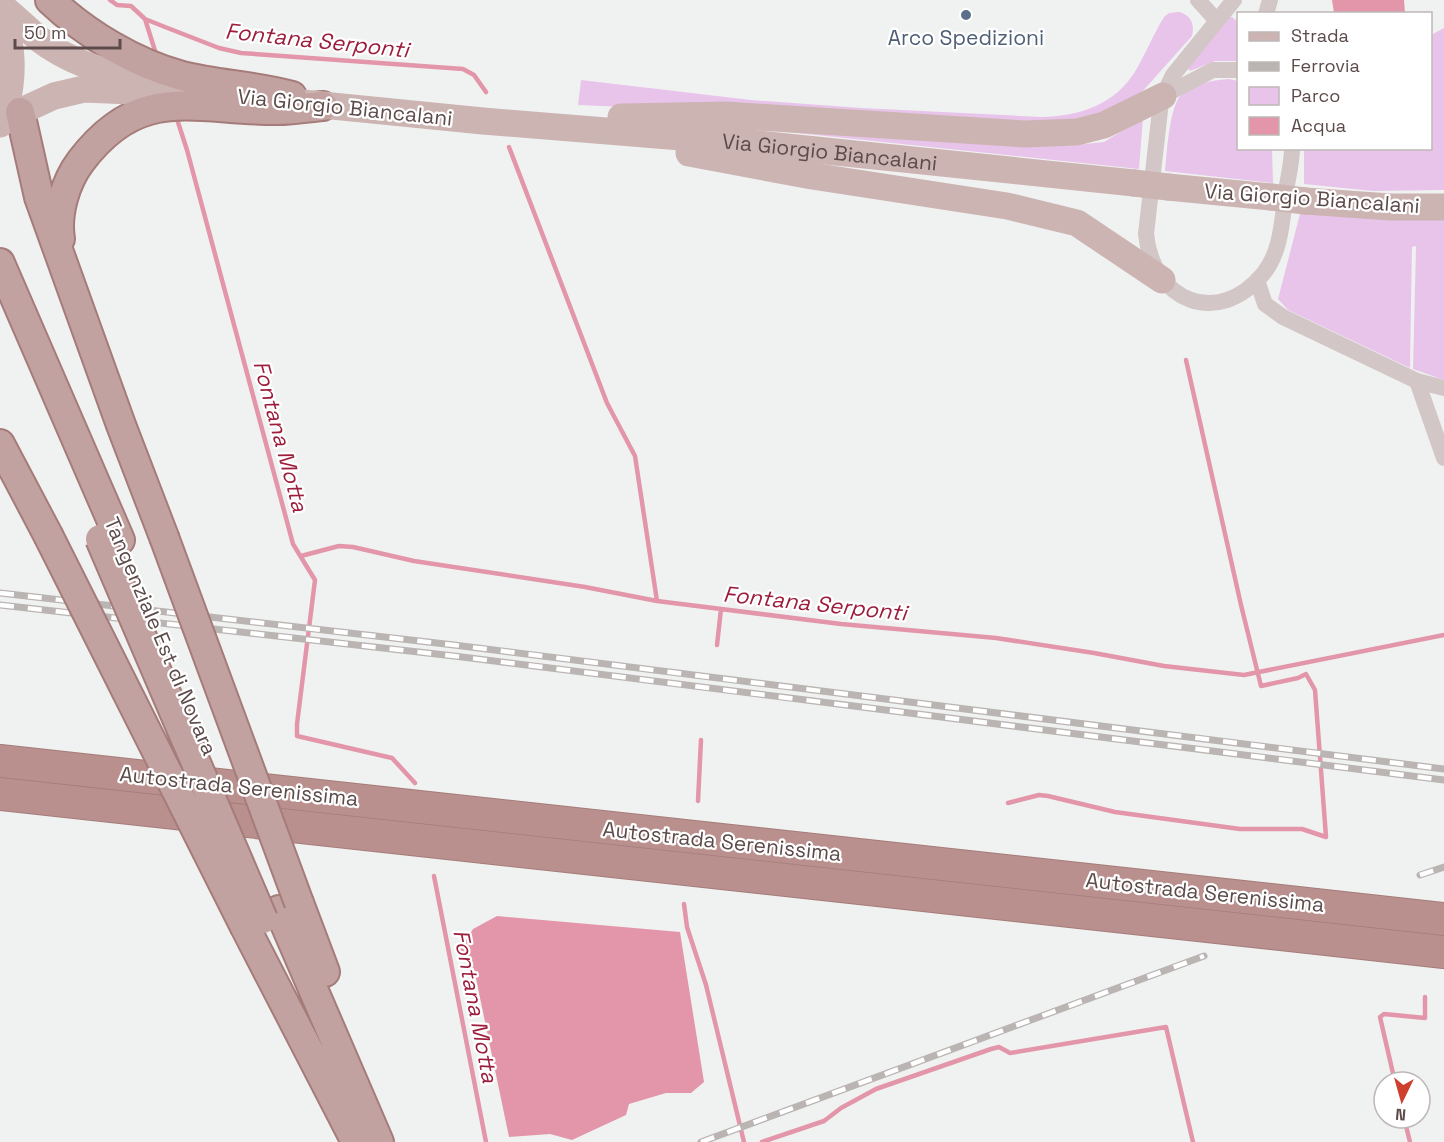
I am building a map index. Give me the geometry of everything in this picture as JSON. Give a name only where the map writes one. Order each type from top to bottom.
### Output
[{"type":"highway","points":[[50,0],[71,18],[138,60],[167,87],[278,110],[323,105]]},
{"type":"highway","points":[[63,262],[58,231],[60,211],[67,186],[77,166],[98,140],[113,128],[143,112],[167,87]]},
{"type":"highway","points":[[7,119],[39,197],[164,537],[272,915],[357,1142]]},
{"type":"highway","name":"Tangenziale Est di Novara","points":[[0,263],[110,539],[272,915],[380,1142]]},
{"type":"highway","name":"Tangenziale Est di Novara","points":[[0,312],[110,539]]},
{"type":"highway","points":[[0,444],[48,534],[272,915]]},
{"type":"highway","name":"Autostrada Serenissima","points":[[0,760],[1444,919]]},
{"type":"highway","name":"Autostrada Serenissima","points":[[0,794],[1444,952]]},
{"type":"main road","name":"Via Giorgio Biancalani","points":[[0,6],[38,38],[72,59],[119,75],[167,87],[213,94],[483,121],[730,141],[1305,201],[1390,207],[1444,207]]},
{"type":"main road","points":[[0,6],[9,32],[12,60],[7,119]]},
{"type":"main road","name":"Via Giorgio Biancalani","points":[[7,119],[54,96],[84,89],[167,87]]},
{"type":"main road","points":[[483,121],[726,115],[1025,134],[1077,132],[1104,125],[1163,96]]},
{"type":"main road","points":[[483,121],[672,149],[812,176],[1027,211],[1077,223],[1162,280]]},
{"type":"street","points":[[1198,0],[1216,20]]},
{"type":"street","points":[[1235,4],[1216,20],[1173,75],[1161,102],[1146,234],[1147,249],[1162,280],[1171,290],[1188,299],[1208,303],[1230,300],[1264,273],[1278,242],[1292,150]]},
{"type":"street","points":[[1163,96],[1213,70],[1237,70]]},
{"type":"street","points":[[1257,280],[1265,304],[1283,317],[1417,381],[1444,388]]},
{"type":"street","points":[[1417,381],[1444,458]]},
{"type":"green space","points":[[1179,12],[1187,15],[1191,21],[1192,36],[1141,93],[1121,107],[1065,125],[578,105],[581,80],[751,100],[862,108],[1041,117],[1069,114],[1095,106],[1118,92],[1136,70],[1164,17],[1169,13]]},
{"type":"green space","points":[[1228,17],[1237,21],[1237,61],[1215,61],[1190,71],[1187,67]]},
{"type":"green space","points":[[1444,28],[1444,190],[1373,191],[1304,184],[1304,150],[1432,150],[1432,34]]},
{"type":"green space","points":[[1229,79],[1237,81],[1237,150],[1272,150],[1273,183],[1165,171],[1170,129],[1178,99],[1183,93],[1199,84]]},
{"type":"green space","points":[[1143,118],[1139,169],[751,128],[1066,146],[1104,142]]},
{"type":"green space","points":[[1301,210],[1444,217],[1444,380],[1413,369],[1416,246],[1412,247],[1410,368],[1288,310],[1278,299]]},
{"type":"water","points":[[1332,0],[1404,0],[1405,12],[1334,12]]},
{"type":"water","points":[[497,916],[680,932],[704,1082],[691,1093],[666,1093],[629,1104],[626,1115],[572,1140],[550,1134],[509,1137],[474,969],[457,953],[473,929]]},
{"type":"waterway","name":"Fontana Serponti","points":[[110,0],[117,5],[131,6],[145,19],[219,48],[241,53],[463,69],[474,75],[486,92]]},
{"type":"waterway","name":"Fontana Motta","points":[[145,19],[157,57]]},
{"type":"waterway","name":"Fontana Motta","points":[[176,116],[293,544],[315,580],[297,736],[392,758],[415,783]]},
{"type":"waterway","name":"Fontana Serponti","points":[[509,147],[607,403],[635,456],[657,601],[841,624],[996,638],[1164,666],[1244,675],[1444,635]]},
{"type":"waterway","points":[[1008,803],[1039,795],[1115,812],[1240,829],[1302,829],[1326,837],[1315,690],[1306,674],[1298,678],[1261,686],[1186,360]]},
{"type":"waterway","points":[[301,556],[339,546],[353,547],[414,561],[585,587],[657,601]]},
{"type":"waterway","points":[[717,645],[721,609]]},
{"type":"waterway","points":[[698,801],[701,740]]},
{"type":"waterway","name":"Fontana Motta","points":[[434,876],[486,1142]]},
{"type":"waterway","points":[[684,904],[687,927],[706,985],[744,1142]]},
{"type":"waterway","points":[[1392,1070],[1380,1017],[1384,1014],[1425,1018],[1425,997]]},
{"type":"waterway","points":[[762,1142],[824,1121],[841,1108],[876,1089],[991,1049],[999,1047],[1010,1053],[1166,1027],[1193,1142]]},
{"type":"waterway","points":[[1407,1130],[1410,1142]]},
{"type":"railway","points":[[0,593],[454,645],[1444,769]]},
{"type":"railway","points":[[0,605],[454,656],[1444,780]]},
{"type":"railway","points":[[1420,875],[1444,867]]},
{"type":"railway","points":[[701,1142],[1204,956]]},
{"type":"place","name":"Arco Spedizioni","points":[[966,15]]}]
